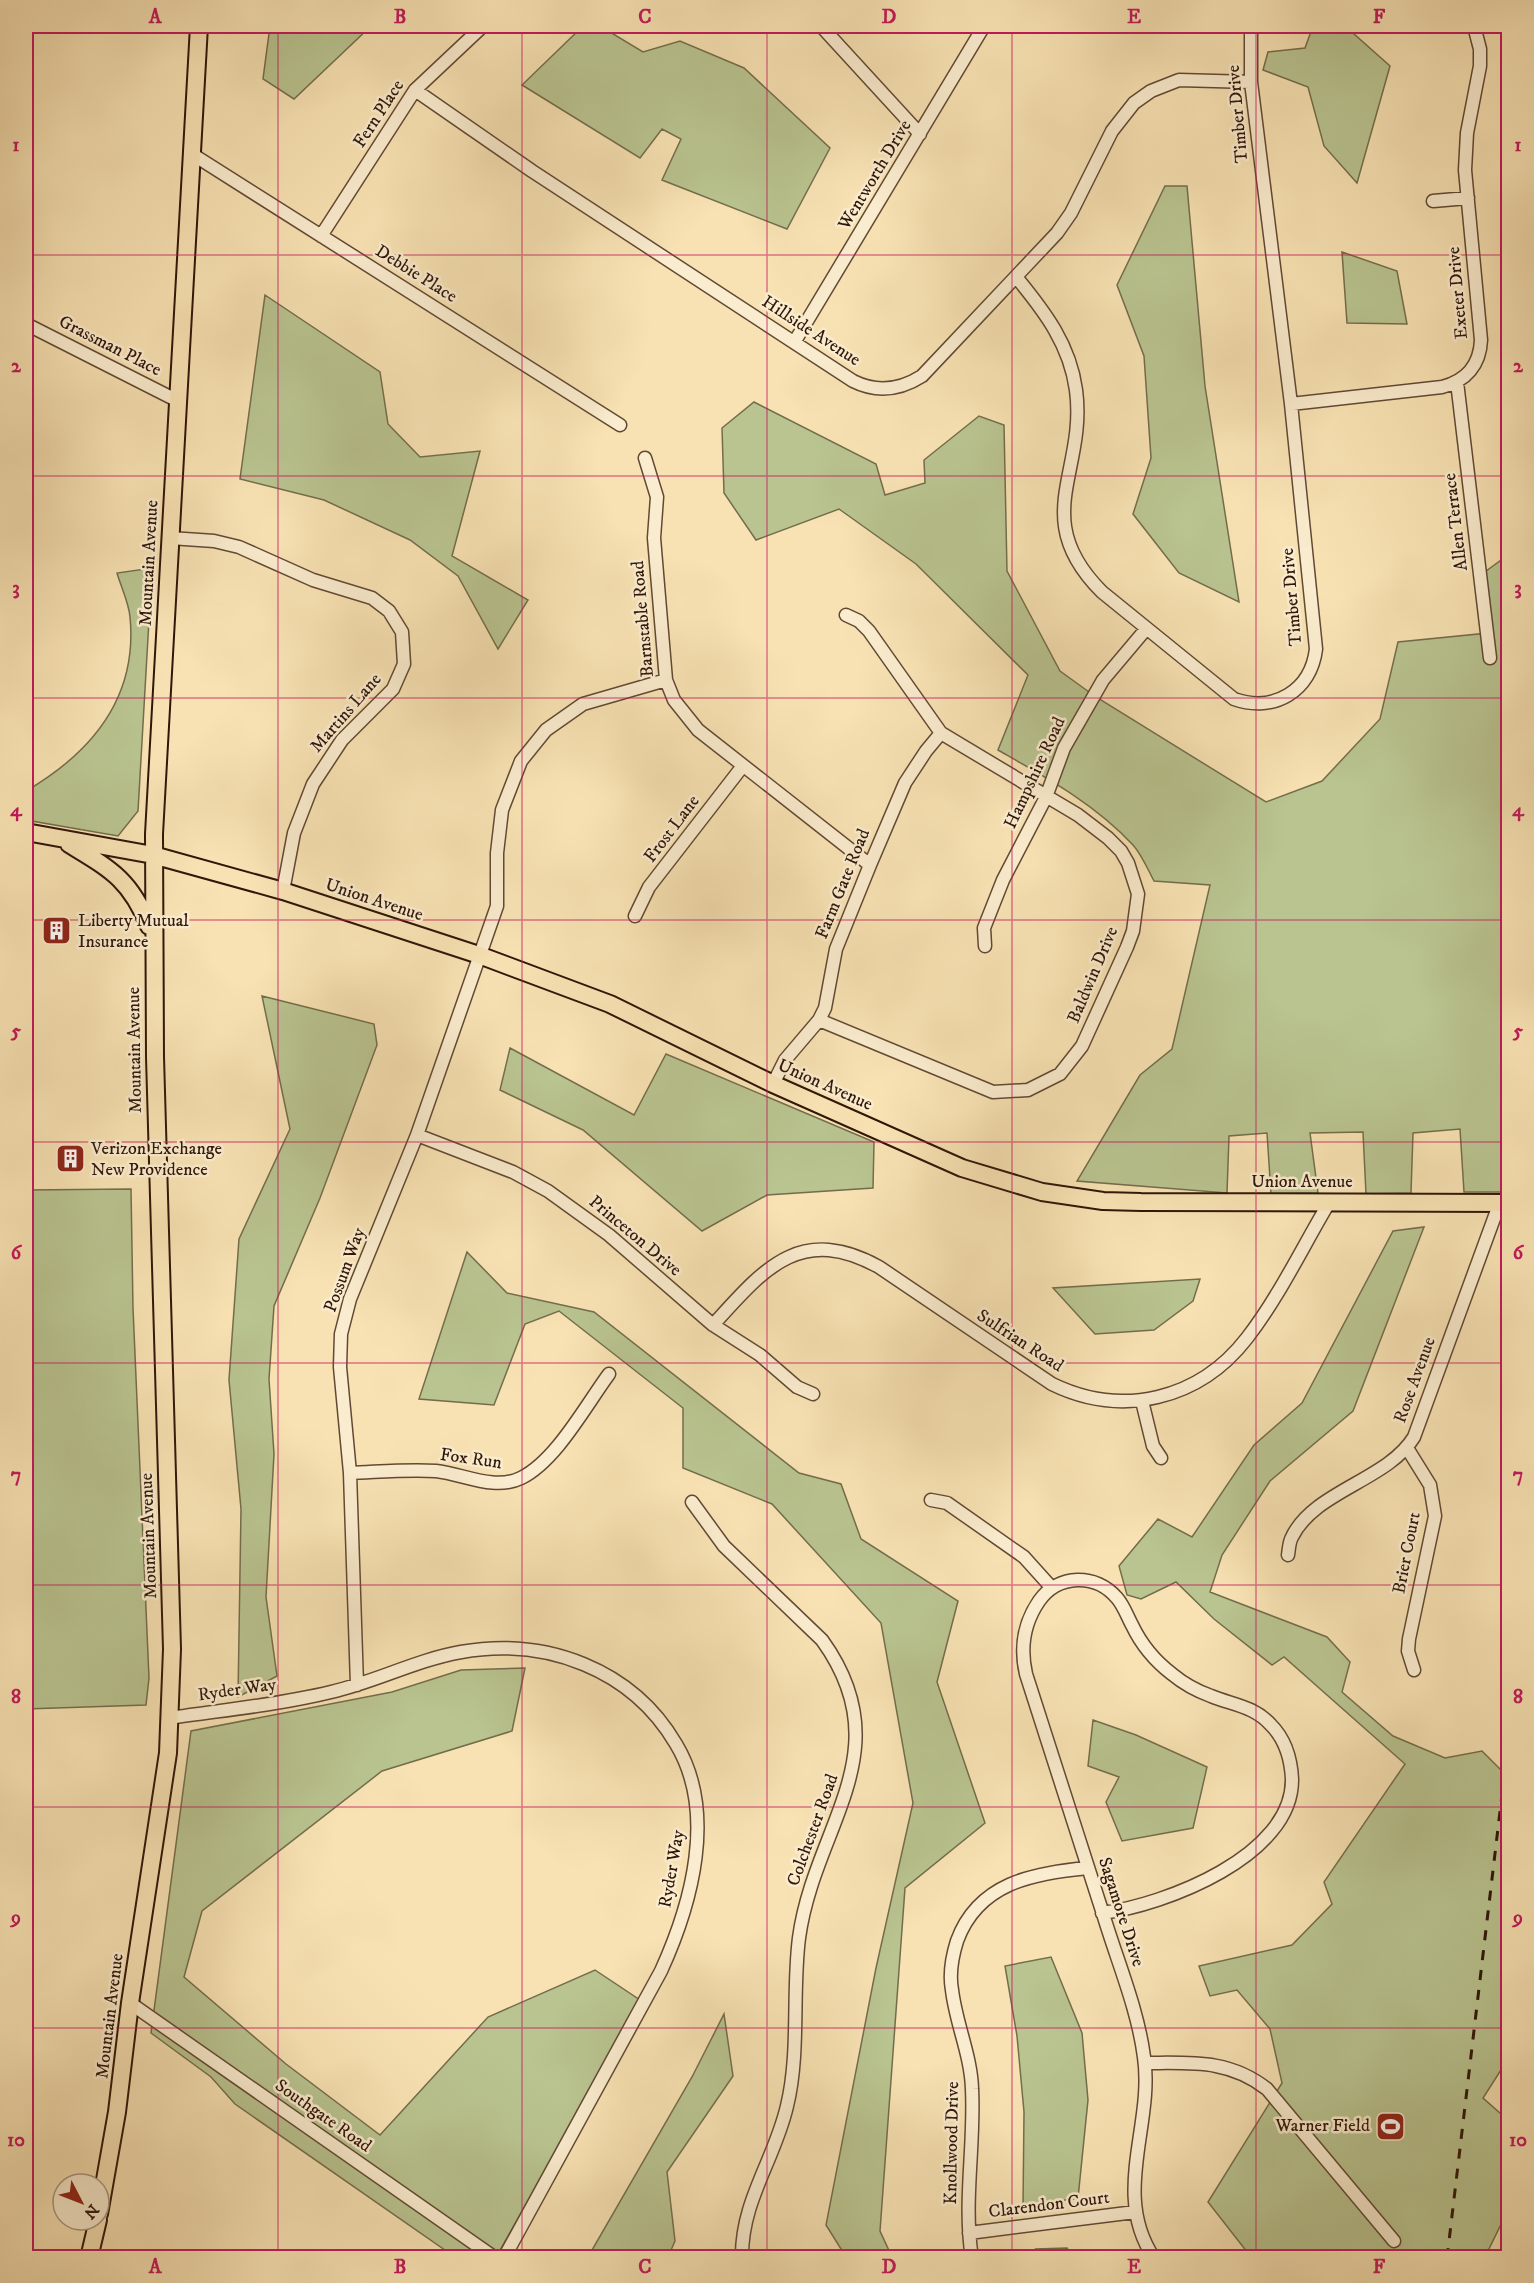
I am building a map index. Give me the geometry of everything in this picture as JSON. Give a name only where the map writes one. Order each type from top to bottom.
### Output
[{"type":"main road","name":"Mountain Avenue","points":[[106,2172],[168,1753],[170,1718],[172,1649],[152,933],[153,855],[200,26]]},
{"type":"main road","name":"Union Avenue","points":[[26,832],[153,855],[283,891],[479,955],[610,1004],[773,1084],[962,1168],[1042,1192],[1080,1199],[1141,1203],[1330,1201],[1504,1203]]},
{"type":"main road","points":[[60,838],[113,871],[121,879],[141,906],[152,933]]},
{"type":"main road","points":[[89,2258],[95,2232]]},
{"type":"street","name":"Fern Place","points":[[321,236],[415,90],[483,26]]},
{"type":"street","points":[[822,26],[920,134]]},
{"type":"street","name":"Wentworth Drive","points":[[795,342],[984,26]]},
{"type":"street","name":"Timber Drive","points":[[1017,278],[1059,336],[1076,388],[1077,425],[1063,505],[1069,541],[1079,564],[1093,584],[1222,692],[1245,703],[1257,705],[1281,700],[1291,694],[1307,677],[1316,649],[1291,404],[1251,82],[1251,26]]},
{"type":"street","name":"Exeter Drive","points":[[1457,382],[1474,367],[1482,340],[1464,170],[1467,133],[1480,66],[1480,49],[1474,26]]},
{"type":"street","name":"Hillside Avenue","points":[[415,90],[532,171],[861,385],[880,389],[905,386],[922,376],[1017,278],[1071,213],[1113,131],[1134,103],[1151,91],[1179,80],[1251,82]]},
{"type":"street","name":"Debbie Place","points":[[192,154],[620,425]]},
{"type":"street","points":[[1433,201],[1468,198]]},
{"type":"street","name":"Grassman Place","points":[[26,324],[178,401]]},
{"type":"street","points":[[1291,404],[1442,387],[1457,382]]},
{"type":"street","name":"Allen Terrace","points":[[1457,382],[1490,658]]},
{"type":"street","name":"Barnstable Road","points":[[645,458],[657,497],[654,538],[666,680],[674,700],[686,717],[742,767],[870,865]]},
{"type":"street","name":"Martins Lane","points":[[170,538],[214,541],[238,547],[313,580],[372,598],[389,611],[402,632],[404,664],[393,689],[342,740],[327,761],[306,800],[294,833],[283,891]]},
{"type":"street","name":"Baldwin Drive","points":[[819,1020],[993,1092],[1028,1090],[1060,1074],[1082,1046],[1133,931],[1138,894],[1128,863],[1108,838],[1078,815],[941,733],[868,631],[858,621],[846,615]]},
{"type":"street","name":"Hampshire Road","points":[[985,946],[984,928],[999,890],[1046,797],[1064,748],[1103,680],[1146,629]]},
{"type":"street","name":"Possum Way","points":[[357,1685],[350,1473],[340,1367],[341,1334],[350,1299],[417,1135],[497,906],[497,853],[502,810],[521,760],[546,730],[583,704],[666,680]]},
{"type":"street","name":"Farm Gate Road","points":[[773,1084],[795,1045],[819,1020],[830,985],[836,949],[870,865],[905,783],[941,733]]},
{"type":"street","name":"Frost Lane","points":[[635,916],[649,887],[742,767]]},
{"type":"street","name":"Princeton Drive","points":[[417,1135],[513,1172],[548,1191],[609,1234],[713,1325],[760,1355],[798,1387],[813,1394]]},
{"type":"street","name":"Sulfrian Road","points":[[713,1325],[755,1278],[774,1263],[813,1250],[831,1250],[856,1256],[879,1268],[1037,1376],[1059,1388],[1100,1401],[1142,1401],[1197,1381],[1236,1351],[1257,1324],[1330,1201]]},
{"type":"street","name":"Rose Avenue","points":[[1288,1555],[1292,1537],[1304,1521],[1407,1448],[1414,1437],[1504,1203]]},
{"type":"street","name":"Fox Run","points":[[350,1473],[419,1470],[510,1483],[535,1469],[553,1451],[609,1374]]},
{"type":"street","points":[[1142,1401],[1153,1446],[1161,1458]]},
{"type":"street","name":"Brier Court","points":[[1407,1448],[1430,1485],[1435,1516],[1408,1639],[1408,1651],[1414,1670]]},
{"type":"street","points":[[931,1500],[947,1503],[1024,1557],[1051,1587],[1081,1580],[1101,1585],[1110,1591],[1124,1607],[1140,1640],[1159,1663],[1196,1690],[1245,1706],[1259,1714],[1276,1731],[1285,1745],[1292,1768],[1290,1793],[1282,1816],[1273,1829],[1246,1854],[1224,1870],[1174,1896],[1147,1905],[1102,1913]]},
{"type":"street","name":"Colchester Road","points":[[692,1502],[724,1546],[822,1640],[832,1654],[849,1691],[856,1732],[851,1781],[822,1851],[808,1893],[796,1969],[788,2104],[782,2126],[747,2211],[742,2238],[742,2258]]},
{"type":"street","name":"Sagamore Drive","points":[[1051,1587],[1029,1619],[1024,1637],[1024,1665],[1139,2026],[1145,2063],[1133,2185],[1135,2212],[1144,2240],[1154,2258]]},
{"type":"street","name":"Ryder Way","points":[[170,1718],[298,1699],[357,1685],[461,1652],[507,1648],[549,1653],[608,1674],[642,1698],[674,1739],[692,1782],[698,1823],[696,1850],[686,1902],[670,1952],[504,2258]]},
{"type":"street","name":"Knollwood Drive","points":[[972,2258],[969,2233],[973,2127],[971,2068],[952,1991],[951,1969],[955,1947],[969,1917],[992,1892],[1038,1876],[1088,1868]]},
{"type":"street","name":"Southgate Road","points":[[130,2003],[495,2258]]},
{"type":"street","points":[[1145,2063],[1222,2066],[1249,2075],[1267,2089],[1394,2241]]},
{"type":"street","name":"Clarendon Court","points":[[969,2233],[1135,2212]]},
{"type":"green space","points":[[270,26],[371,26],[294,99],[263,79]]},
{"type":"green space","points":[[583,26],[600,26],[643,52],[680,41],[744,68],[830,148],[787,229],[662,180],[681,139],[662,129],[640,158],[522,85]]},
{"type":"green space","points":[[1313,26],[1345,26],[1390,66],[1357,183],[1324,146],[1308,87],[1263,70],[1268,52],[1305,48]]},
{"type":"green space","points":[[1165,186],[1187,186],[1205,386],[1239,602],[1179,573],[1133,514],[1151,458],[1144,356],[1117,285]]},
{"type":"green space","points":[[1342,252],[1397,271],[1407,324],[1347,323]]},
{"type":"green space","points":[[265,295],[380,372],[388,424],[420,457],[480,451],[452,556],[528,600],[498,649],[458,576],[410,540],[324,500],[240,479]]},
{"type":"green space","points":[[754,402],[876,464],[885,495],[925,483],[924,460],[979,416],[1004,425],[1007,571],[1060,671],[1096,697],[1266,802],[1322,781],[1380,719],[1398,642],[1488,633],[1482,574],[1508,555],[1508,1192],[1464,1192],[1460,1129],[1413,1133],[1411,1193],[1366,1194],[1363,1132],[1310,1133],[1318,1193],[1271,1194],[1267,1133],[1229,1136],[1227,1193],[1077,1181],[1140,1075],[1172,1049],[1210,885],[1154,881],[1136,849],[1103,817],[1070,793],[998,750],[1028,675],[916,564],[839,509],[756,540],[724,493],[722,428]]},
{"type":"green space","points":[[152,568],[138,811],[118,836],[26,820],[26,791],[71,759],[90,741],[118,698],[126,673],[130,646],[130,617],[117,573]]},
{"type":"green space","points":[[262,996],[374,1024],[377,1045],[320,1198],[274,1306],[269,1379],[274,1454],[266,1597],[277,1676],[238,1697],[241,1509],[229,1380],[239,1239],[290,1129]]},
{"type":"green space","points":[[510,1048],[634,1115],[666,1054],[874,1142],[873,1188],[767,1195],[702,1231],[583,1130],[500,1090]]},
{"type":"green space","points":[[131,1189],[133,1308],[149,1678],[146,1705],[26,1709],[26,1190]]},
{"type":"green space","points":[[1424,1227],[1353,1411],[1270,1481],[1222,1555],[1210,1592],[1327,1637],[1350,1662],[1342,1692],[1393,1736],[1445,1758],[1482,1751],[1508,1777],[1508,2059],[1483,2098],[1508,2120],[1508,2210],[1485,2257],[1251,2257],[1208,2202],[1282,2083],[1270,2029],[1237,1990],[1210,1996],[1199,1966],[1292,1945],[1332,1904],[1324,1882],[1405,1764],[1284,1657],[1272,1665],[1214,1619],[1176,1582],[1141,1599],[1127,1595],[1119,1566],[1158,1519],[1192,1537],[1254,1445],[1302,1403],[1393,1231]]},
{"type":"green space","points":[[467,1252],[507,1293],[594,1312],[799,1473],[841,1484],[861,1539],[958,1601],[937,1682],[985,1823],[905,1888],[880,2231],[892,2257],[846,2257],[826,2225],[876,1968],[913,1803],[881,1623],[772,1504],[683,1468],[683,1408],[559,1311],[525,1324],[494,1405],[419,1399]]},
{"type":"green space","points":[[1200,1279],[1193,1301],[1154,1330],[1095,1334],[1053,1288]]},
{"type":"green space","points":[[525,1668],[512,1731],[382,1771],[202,1911],[184,1977],[286,2064],[380,2135],[488,2017],[595,1970],[643,2002],[496,2257],[455,2257],[235,2104],[211,2077],[151,2033],[191,1731],[392,1692],[461,1670]]},
{"type":"green space","points":[[1093,1720],[1136,1735],[1207,1767],[1193,1828],[1122,1841],[1106,1802],[1119,1777],[1088,1766]]},
{"type":"green space","points":[[1051,1957],[1082,2033],[1088,2100],[1078,2198],[1023,2207],[1024,2112],[1017,2036],[1005,1966]]},
{"type":"green space","points":[[724,2014],[733,2076],[667,2172],[675,2241],[668,2257],[588,2257],[692,2077]]},
{"type":"green space","points":[[1067,2248],[1073,2257],[1042,2257],[1036,2249]]},
{"type":"railway","points":[[1447,2258],[1508,1744]]},
{"type":"place","name":"Liberty Mutual Insurance","points":[[57,931]]},
{"type":"place","name":"Verizon Exchange New Providence","points":[[70,1159]]},
{"type":"place","name":"Warner Field","points":[[1391,2126]]}]
